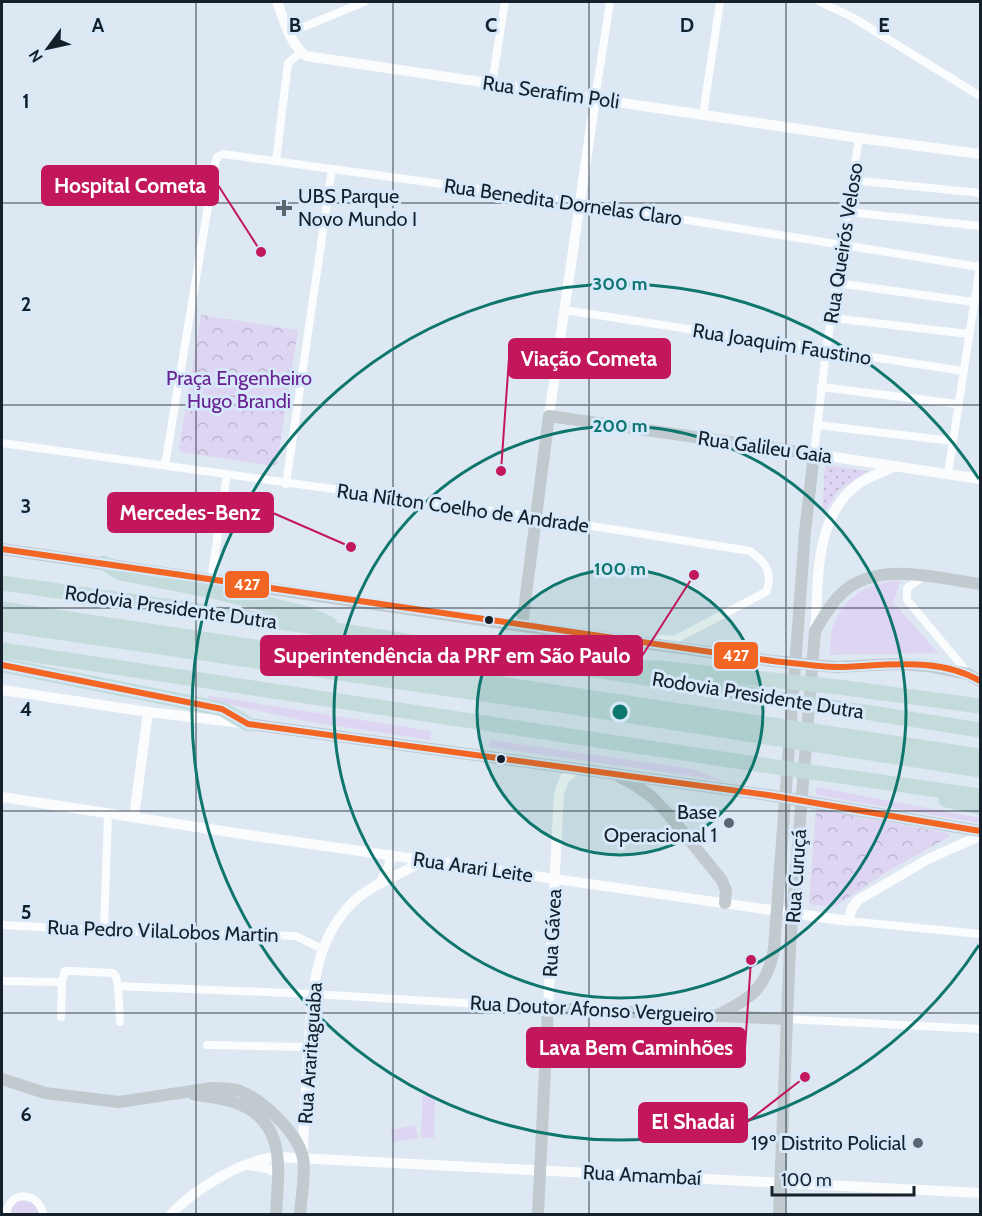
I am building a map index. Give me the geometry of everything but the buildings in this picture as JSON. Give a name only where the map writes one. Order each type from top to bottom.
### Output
[{"type":"highway","points":[[104,563],[120,573],[212,591],[304,613],[349,632]]},
{"type":"highway","name":"Rodovia Presidente Dutra","points":[[2,583],[349,632],[981,730]]},
{"type":"highway","name":"Rodovia Presidente Dutra","points":[[2,609],[981,756]]},
{"type":"highway","name":"Rodovia Presidente Dutra","points":[[2,624],[545,703],[981,770]]},
{"type":"highway","points":[[2,650],[981,796]]},
{"type":"highway","points":[[2,665],[222,709],[248,724]]},
{"type":"highway","points":[[599,672],[627,668],[660,668],[838,687],[981,706]]},
{"type":"highway","points":[[830,775],[845,782],[981,807]]},
{"type":"main road","name":"Rua Galileu Gaia","points":[[549,416],[814,454]]},
{"type":"main road","points":[[522,626],[549,416]]},
{"type":"main road","name":"Rua Curuçá","points":[[715,1016],[740,1004],[764,981],[771,966],[774,949],[805,532],[814,454]]},
{"type":"main road","points":[[2,549],[522,626],[825,666],[911,664],[969,674],[981,681]]},
{"type":"main road","points":[[815,635],[834,602],[847,588],[862,578],[881,574],[924,576],[981,584]]},
{"type":"main road","name":"Rua Curuçá","points":[[779,1215],[790,947],[815,635]]},
{"type":"main road","points":[[248,724],[779,796],[981,831]]},
{"type":"main road","points":[[608,772],[644,790],[669,815],[721,879],[726,890],[725,903]]},
{"type":"main road","name":"Rua Doutor Afonso Vergueiro","points":[[548,1008],[788,1019]]},
{"type":"main road","name":"Rua Gávea","points":[[538,1215],[548,1008]]},
{"type":"main road","points":[[2,1079],[45,1093],[119,1102],[212,1088],[239,1091],[253,1098],[280,1121],[293,1137],[303,1158]]},
{"type":"main road","points":[[186,1092],[239,1104],[264,1121],[275,1140],[278,1157],[276,1215]]},
{"type":"main road","name":"Rua Araritaguaba","points":[[300,1215],[303,1158]]},
{"type":"street","points":[[276,161],[288,63],[301,52],[289,33],[277,2]]},
{"type":"street","points":[[289,33],[364,2]]},
{"type":"street","points":[[492,83],[505,2]]},
{"type":"street","points":[[549,416],[610,2]]},
{"type":"street","points":[[703,115],[720,2]]},
{"type":"street","points":[[820,2],[852,17],[981,96]]},
{"type":"street","name":"Rua Serafim Poli","points":[[301,52],[306,56],[858,138],[981,154]]},
{"type":"street","name":"Rua Queirós Veloso","points":[[814,454],[826,351],[858,138]]},
{"type":"street","name":"Rua Benedita Dornelas Claro","points":[[165,465],[216,160],[223,154],[580,203],[980,267]]},
{"type":"street","points":[[286,483],[332,169]]},
{"type":"street","points":[[852,180],[981,193]]},
{"type":"street","points":[[848,212],[981,226]]},
{"type":"street","points":[[948,474],[980,267]]},
{"type":"street","points":[[837,283],[974,302]]},
{"type":"street","name":"Rua Joaquim Faustino","points":[[564,310],[963,372]]},
{"type":"street","points":[[832,318],[969,334]]},
{"type":"street","points":[[821,387],[958,404]]},
{"type":"street","points":[[817,425],[953,441]]},
{"type":"street","name":"Rua Nílton Coelho de Andrade","points":[[2,443],[535,517],[746,551],[764,562],[769,577],[766,592],[674,640],[662,639],[654,644]]},
{"type":"street","name":"Rua Galileu Gaia","points":[[814,454],[981,479]]},
{"type":"street","name":"Rua Curuçá","points":[[815,635],[822,546],[826,527],[834,510],[861,482],[896,466]]},
{"type":"street","points":[[211,580],[227,474]]},
{"type":"street","points":[[924,576],[907,588],[907,600],[969,674]]},
{"type":"street","points":[[2,690],[148,712],[248,724]]},
{"type":"street","points":[[134,817],[148,712]]},
{"type":"street","name":"Rua Gávea","points":[[548,1008],[559,793],[566,778],[578,768]]},
{"type":"street","name":"Rua Arari Leite","points":[[2,797],[848,921],[981,934]]},
{"type":"street","points":[[104,930],[108,813]]},
{"type":"street","points":[[848,921],[852,908],[858,900],[930,858],[981,836]]},
{"type":"street","points":[[381,881],[392,855]]},
{"type":"street","name":"Rua Araritaguaba","points":[[303,1158],[312,994],[322,949],[334,923],[355,900],[381,881],[408,871],[423,860]]},
{"type":"street","name":"Rua Pedro VilaLobos Martin","points":[[2,925],[296,936],[322,949]]},
{"type":"street","points":[[61,1017],[62,981],[65,971],[113,973],[118,986],[120,1022]]},
{"type":"street","points":[[2,981],[62,981]]},
{"type":"street","name":"Rua Doutor Afonso Vergueiro","points":[[118,986],[312,994],[548,1008]]},
{"type":"street","name":"Rua Doutor Afonso Vergueiro","points":[[788,1019],[981,1029]]},
{"type":"street","points":[[207,1045],[309,1047]]},
{"type":"street","name":"Rua Amambaí","points":[[171,1215],[192,1194],[205,1185],[248,1165],[278,1157],[981,1193]]},
{"type":"street","points":[[248,1165],[267,1168],[278,1173]]},
{"type":"street","points":[[5,1213],[11,1201],[22,1196],[34,1198],[43,1214]]},
{"type":"green space","name":"Praça Engenheiro Hugo Brandi","points":[[201,315],[298,330],[277,463],[273,466],[182,452],[179,448]]},
{"type":"green space","points":[[827,465],[868,471],[839,490],[822,515],[825,467]]},
{"type":"green space","points":[[901,580],[893,602],[938,653],[830,655],[834,624],[848,602],[858,593],[871,587]]},
{"type":"green space","points":[[207,697],[431,731],[430,740],[311,722],[209,700]]},
{"type":"green space","points":[[490,740],[692,769],[724,781],[489,747]]},
{"type":"green space","points":[[816,787],[980,818],[980,823],[816,795]]},
{"type":"green space","points":[[816,809],[950,835],[890,870],[834,907],[809,904]]},
{"type":"green space","points":[[423,1096],[435,1096],[434,1138],[421,1137]]},
{"type":"green space","points":[[415,1125],[418,1138],[393,1142],[391,1130]]},
{"type":"green space","points":[[22,1200],[34,1204],[39,1214],[10,1214],[14,1205]]},
{"type":"transit line","name":"427","points":[[2,549],[773,661],[830,667],[929,665],[964,673],[980,681]]},
{"type":"transit line","name":"427","points":[[2,665],[222,709],[248,724],[768,795],[980,831]]},
{"type":"place","name":"UBS Parque Novo Mundo I","points":[[284,208]]},
{"type":"place","name":"Hospital Cometa","points":[[261,252]]},
{"type":"place","name":"Viação Cometa","points":[[501,471]]},
{"type":"place","name":"Mercedes-Benz","points":[[351,547]]},
{"type":"place","name":"Superintendência da PRF em São Paulo","points":[[694,575]]},
{"type":"place","name":"Base Operacional 1","points":[[729,823]]},
{"type":"place","name":"Lava Bem Caminhões","points":[[751,960]]},
{"type":"place","name":"El Shadai","points":[[805,1077]]},
{"type":"place","name":"19º Distrito Policial","points":[[918,1143]]}]
